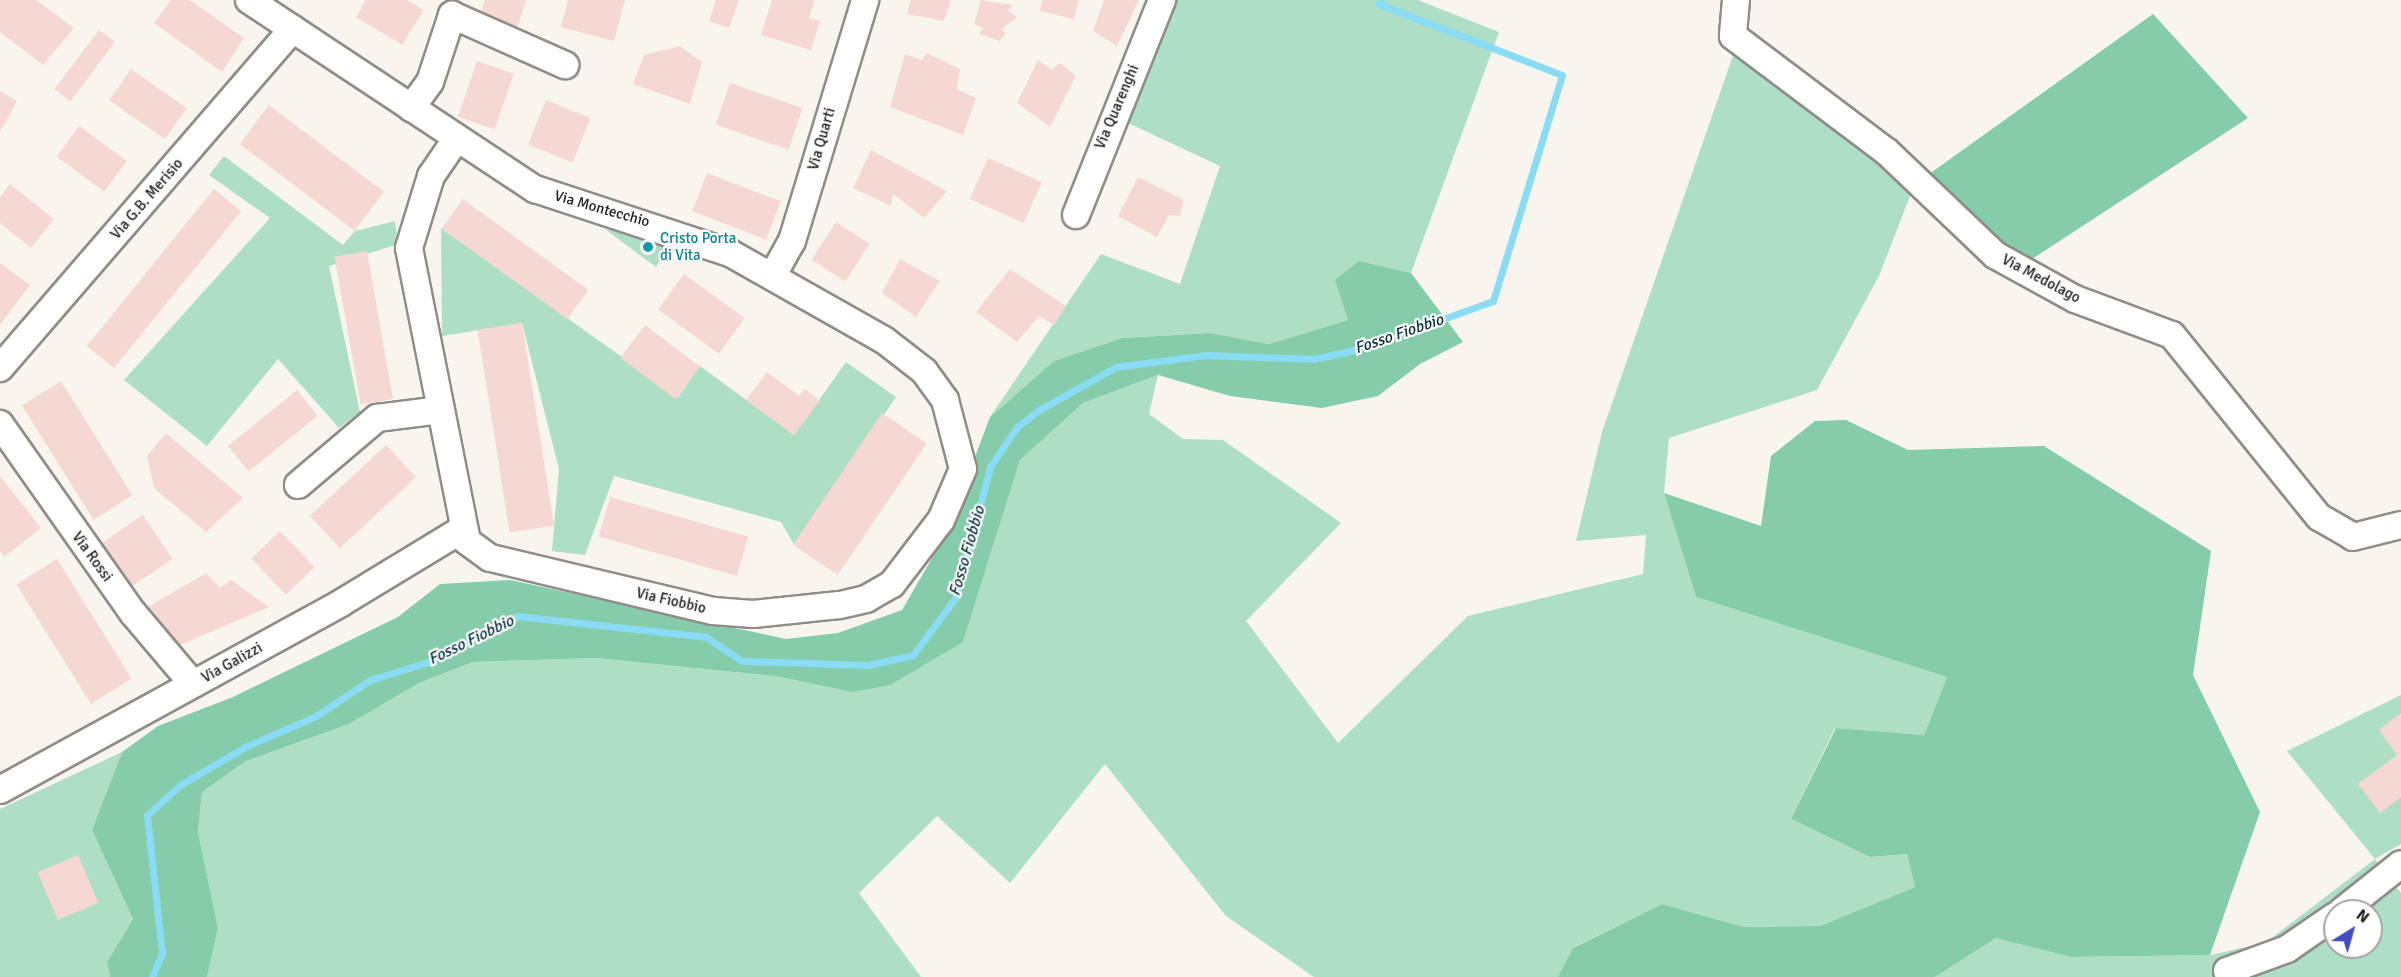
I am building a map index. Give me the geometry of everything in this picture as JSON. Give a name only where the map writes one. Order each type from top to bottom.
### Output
[{"type":"street","name":"Via Montecchio","points":[[249,0],[536,189],[678,232],[773,275],[884,340],[924,371],[956,429],[959,484]]},
{"type":"street","name":"Via Quarti","points":[[773,275],[792,241],[865,0]]},
{"type":"street","name":"Via Quarenghi","points":[[1076,214],[1162,0]]},
{"type":"street","name":"Via Medolago","points":[[1736,0],[1733,36],[1887,152],[1995,255],[2074,299],[2172,335],[2319,517],[2353,537],[2401,525]]},
{"type":"street","points":[[411,108],[430,82],[452,15],[565,65]]},
{"type":"street","name":"Via G.B. Merisio","points":[[0,368],[293,29]]},
{"type":"street","points":[[457,138],[431,176],[409,248],[461,530]]},
{"type":"street","points":[[298,484],[377,418],[440,410]]},
{"type":"street","name":"Via Rossi","points":[[0,424],[133,613],[193,684]]},
{"type":"street","name":"Via Fiobbio","points":[[461,530],[490,558],[713,611],[753,614],[866,599],[892,584],[941,520],[959,484]]},
{"type":"street","name":"Via Galizzi","points":[[0,790],[193,684],[461,530]]},
{"type":"street","points":[[2357,899],[2401,864]]},
{"type":"street","points":[[2227,971],[2287,949],[2323,924]]},
{"type":"green space","points":[[1167,0],[1418,0],[1499,32],[1411,273],[1359,261],[1348,320],[1269,344],[1210,333],[1122,338],[1054,361],[990,417],[1101,254],[1180,284],[1220,166],[1126,122]]},
{"type":"green space","points":[[2153,14],[2248,118],[2032,259],[1995,255],[1918,182]]},
{"type":"green space","points":[[1736,47],[1912,191],[1879,276],[1817,390],[1669,438],[1664,493],[1696,597],[1947,677],[1924,735],[1835,728],[1791,819],[1870,857],[1907,854],[1915,887],[1820,926],[1744,927],[1662,904],[1574,947],[1558,977],[1314,977],[1226,916],[1105,764],[1010,883],[937,816],[859,893],[921,977],[207,977],[218,928],[198,832],[202,792],[246,761],[349,724],[419,683],[473,662],[596,658],[775,676],[852,692],[963,642],[1020,460],[1083,403],[1158,375],[1149,414],[1183,439],[1223,440],[1341,523],[1246,621],[1338,743],[1468,616],[1643,574],[1646,535],[1576,541],[1602,432]]},
{"type":"green space","points":[[224,156],[343,245],[355,231],[395,221],[398,244],[329,266],[360,412],[339,428],[278,359],[207,446],[124,380],[270,218],[209,175]]},
{"type":"green space","points":[[441,228],[678,397],[700,366],[794,435],[846,362],[896,397],[795,546],[781,522],[614,476],[585,555],[552,551],[559,469],[522,323],[442,336]]},
{"type":"green space","points":[[606,230],[678,232],[656,267]]},
{"type":"green space","points":[[1359,261],[1411,273],[1463,342],[1420,364],[1378,396],[1322,408],[1230,396],[1158,375],[1083,403],[1020,460],[963,642],[890,685],[852,692],[775,676],[596,658],[473,662],[419,683],[349,724],[246,761],[202,792],[198,832],[218,928],[207,977],[110,977],[107,962],[133,919],[92,830],[122,752],[158,726],[233,697],[398,617],[440,584],[510,580],[786,639],[838,633],[902,610],[946,534],[990,417],[1054,361],[1122,338],[1210,333],[1269,344],[1348,320],[1335,280]]},
{"type":"green space","points":[[1846,420],[1908,450],[2044,446],[2211,551],[2193,675],[2260,812],[2210,955],[2071,957],[1996,938],[1935,977],[1558,977],[1573,948],[1662,904],[1744,927],[1820,926],[1915,887],[1907,854],[1870,857],[1791,819],[1836,728],[1924,735],[1947,677],[1696,597],[1664,493],[1761,526],[1771,456],[1815,421]]},
{"type":"green space","points":[[2401,695],[2401,844],[2375,859],[2287,751]]},
{"type":"green space","points":[[122,752],[92,830],[133,919],[107,962],[110,977],[0,977],[0,809]]},
{"type":"green space","points":[[2375,859],[2401,893],[2401,977],[1935,977],[1996,938],[2072,957],[2210,955],[2265,943]]},
{"type":"building","points":[[0,0],[36,0],[74,28],[43,65],[0,32]]},
{"type":"building","points":[[171,0],[190,0],[244,38],[222,72],[154,23]]},
{"type":"building","points":[[366,0],[407,0],[424,10],[402,45],[356,17]]},
{"type":"building","points":[[485,0],[526,0],[515,36],[477,24]]},
{"type":"building","points":[[568,0],[625,0],[614,41],[561,27]]},
{"type":"building","points":[[716,0],[739,0],[729,28],[709,21]]},
{"type":"building","points":[[772,0],[815,0],[809,18],[820,21],[811,50],[761,35]]},
{"type":"building","points":[[911,0],[951,0],[944,21],[907,14]]},
{"type":"building","points":[[981,0],[1013,5],[1008,10],[1017,17],[1002,29],[1006,33],[1000,41],[979,34],[983,28],[974,24]]},
{"type":"building","points":[[1042,0],[1079,0],[1074,19],[1040,11]]},
{"type":"building","points":[[1104,0],[1139,0],[1117,46],[1093,31]]},
{"type":"building","points":[[99,30],[115,42],[70,101],[54,89]]},
{"type":"building","points":[[680,46],[702,62],[690,104],[633,84],[644,55]]},
{"type":"building","points":[[927,53],[960,69],[957,89],[976,98],[963,135],[890,107],[905,54],[922,60]]},
{"type":"building","points":[[1038,60],[1052,70],[1060,63],[1076,76],[1050,127],[1017,103]]},
{"type":"building","points":[[477,61],[514,74],[495,129],[458,117]]},
{"type":"building","points":[[131,69],[187,108],[165,139],[109,100]]},
{"type":"building","points":[[730,83],[803,108],[788,150],[716,125]]},
{"type":"building","points":[[0,91],[17,101],[0,132]]},
{"type":"building","points":[[546,100],[591,118],[573,162],[528,145]]},
{"type":"building","points":[[269,105],[384,192],[355,231],[240,144]]},
{"type":"building","points":[[79,126],[127,161],[104,191],[57,157]]},
{"type":"building","points":[[871,150],[947,191],[924,218],[893,194],[891,206],[853,188]]},
{"type":"building","points":[[988,158],[1042,182],[1024,223],[970,199]]},
{"type":"building","points":[[707,173],[781,201],[766,240],[692,211]]},
{"type":"building","points":[[1138,177],[1184,200],[1180,216],[1169,215],[1157,237],[1118,216]]},
{"type":"building","points":[[10,184],[54,219],[31,248],[0,223],[0,197]]},
{"type":"building","points":[[214,189],[241,211],[114,368],[87,346]]},
{"type":"building","points":[[463,199],[588,290],[567,319],[442,228]]},
{"type":"building","points":[[836,222],[870,244],[845,282],[811,260]]},
{"type":"building","points":[[367,251],[393,399],[361,404],[335,257]]},
{"type":"building","points":[[900,259],[940,281],[916,317],[882,293]]},
{"type":"building","points":[[0,263],[30,285],[0,325]]},
{"type":"building","points":[[1010,269],[1066,306],[1054,325],[1039,316],[1017,342],[976,312]]},
{"type":"building","points":[[684,274],[745,318],[719,354],[658,310]]},
{"type":"building","points":[[522,323],[554,525],[510,533],[478,330]]},
{"type":"building","points":[[645,325],[700,367],[675,399],[620,358]]},
{"type":"building","points":[[767,372],[799,396],[805,389],[820,401],[794,435],[746,400]]},
{"type":"building","points":[[61,381],[133,495],[94,520],[22,405]]},
{"type":"building","points":[[297,390],[318,416],[249,472],[228,446]]},
{"type":"building","points":[[882,413],[927,443],[838,575],[793,545]]},
{"type":"building","points":[[166,433],[243,498],[206,532],[154,488],[147,456]]},
{"type":"building","points":[[386,445],[416,477],[340,548],[310,516]]},
{"type":"building","points":[[0,476],[41,528],[4,557],[0,551]]},
{"type":"building","points":[[610,497],[748,537],[737,576],[599,536]]},
{"type":"building","points":[[143,515],[173,559],[132,586],[102,542]]},
{"type":"building","points":[[280,531],[315,567],[286,595],[251,559]]},
{"type":"building","points":[[57,559],[132,679],[91,704],[16,584]]},
{"type":"building","points":[[206,573],[220,588],[231,580],[269,607],[173,648],[146,608]]},
{"type":"building","points":[[2401,713],[2401,797],[2380,813],[2358,784],[2397,755],[2379,730]]},
{"type":"building","points":[[78,855],[98,903],[58,920],[37,872]]},
{"type":"waterway","name":"Fosso Fiobbio","points":[[152,977],[162,953],[147,815],[180,785],[245,747],[316,716],[370,680],[428,662],[517,616],[706,637],[742,661],[868,665],[913,655],[956,597],[990,467],[1017,427],[1039,410],[1116,367],[1206,355],[1314,359],[1363,348],[1493,301],[1562,75],[1379,4],[1381,0]]},
{"type":"place","name":"Cristo Porta di Vita","points":[[648,247]]}]
